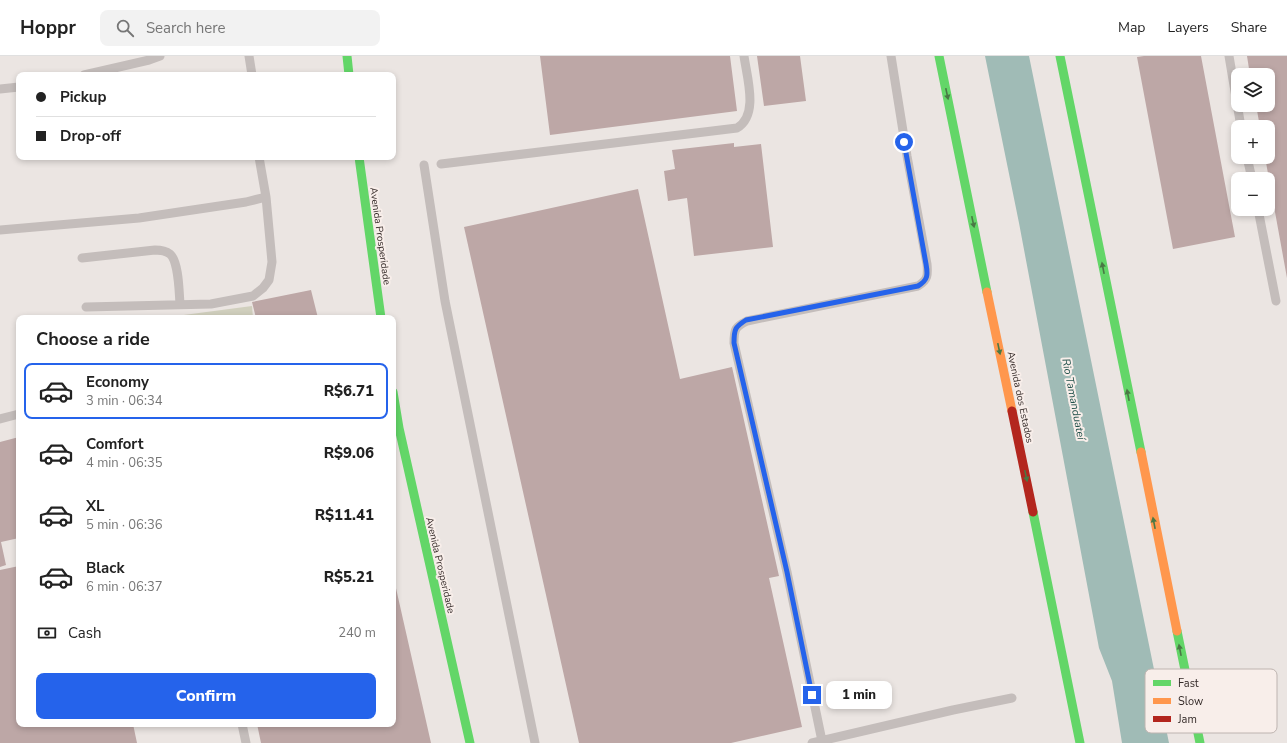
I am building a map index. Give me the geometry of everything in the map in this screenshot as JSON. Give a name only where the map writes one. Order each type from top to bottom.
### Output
[{"type":"main road","points":[[347,56],[349,72]]},
{"type":"main road","name":"Avenida dos Estados","points":[[939,56],[1080,743]]},
{"type":"main road","points":[[1060,56],[1185,669]]},
{"type":"main road","name":"Avenida Prosperidade","points":[[359,160],[367,224],[382,315]]},
{"type":"main road","name":"Avenida Prosperidade","points":[[396,410],[470,743]]},
{"type":"main road","points":[[1198,733],[1200,743]]},
{"type":"lane","points":[[97,72],[160,56]]},
{"type":"lane","points":[[249,56],[252,72]]},
{"type":"lane","points":[[441,164],[737,128],[744,124],[750,108],[744,56]]},
{"type":"lane","points":[[822,741],[787,572],[734,343],[734,333],[737,326],[746,320],[918,286],[924,282],[928,275],[906,156],[891,56]]},
{"type":"lane","points":[[1228,56],[1240,120]]},
{"type":"lane","points":[[0,89],[16,87]]},
{"type":"lane","points":[[86,307],[211,304],[253,296],[263,288],[269,280],[272,262],[266,197],[260,160]]},
{"type":"lane","points":[[424,164],[445,300],[535,743]]},
{"type":"lane","points":[[0,230],[139,218],[246,202],[266,197]]},
{"type":"lane","points":[[1259,216],[1276,301]]},
{"type":"lane","points":[[82,258],[155,250],[166,251],[172,255],[175,265],[178,277],[180,304]]},
{"type":"lane","points":[[0,419],[16,415]]},
{"type":"lane","points":[[812,743],[953,710],[1012,698]]},
{"type":"lane","points":[[243,727],[246,743]]},
{"type":"green space","points":[[252,306],[253,315],[184,315]]},
{"type":"water","name":"Rio Tamanduateí","points":[[985,56],[1029,56],[1154,669],[1145,669],[1145,733],[1167,733],[1169,743],[1122,743],[1112,681],[1099,648],[1019,223]]},
{"type":"building","points":[[540,56],[730,56],[737,111],[550,135]]},
{"type":"building","points":[[757,56],[800,56],[806,101],[764,106]]},
{"type":"building","points":[[1201,56],[1235,237],[1173,249],[1137,57]]},
{"type":"building","points":[[1247,56],[1287,56],[1287,278],[1275,212],[1275,172],[1268,172],[1266,164],[1275,164],[1275,120],[1259,120],[1257,112],[1275,112],[1275,68],[1249,68]]},
{"type":"building","points":[[734,143],[734,147],[761,144],[773,247],[694,256],[687,198],[668,201],[664,171],[675,169],[672,150]]},
{"type":"building","points":[[638,189],[680,379],[732,367],[779,576],[769,578],[802,727],[731,743],[579,743],[464,227]]},
{"type":"building","points":[[311,290],[317,315],[255,315],[252,302]]},
{"type":"building","points":[[16,438],[16,539],[1,542],[6,565],[0,567],[0,442]]},
{"type":"building","points":[[16,567],[16,727],[134,727],[137,743],[0,743],[0,570]]},
{"type":"building","points":[[396,588],[431,743],[261,743],[258,727],[396,727]]},
{"type":"traffic: fast","points":[[347,56],[349,72]]},
{"type":"traffic: fast","points":[[939,56],[987,292]]},
{"type":"traffic: fast","points":[[1060,56],[1141,452]]},
{"type":"traffic: fast","points":[[359,160],[381,315]]},
{"type":"traffic: fast","points":[[396,410],[470,743]]},
{"type":"traffic: fast","points":[[1033,512],[1080,743]]},
{"type":"traffic: fast","points":[[1177,631],[1185,669]]},
{"type":"traffic: fast","points":[[1198,733],[1200,743]]},
{"type":"traffic: slow","points":[[987,292],[1012,411]]},
{"type":"traffic: slow","points":[[1141,452],[1177,631]]},
{"type":"traffic: jam","points":[[1012,411],[1033,512]]},
{"type":"route","points":[[812,695],[787,572],[734,343],[734,333],[737,326],[746,320],[918,286],[924,282],[928,275],[904,142]]}]
